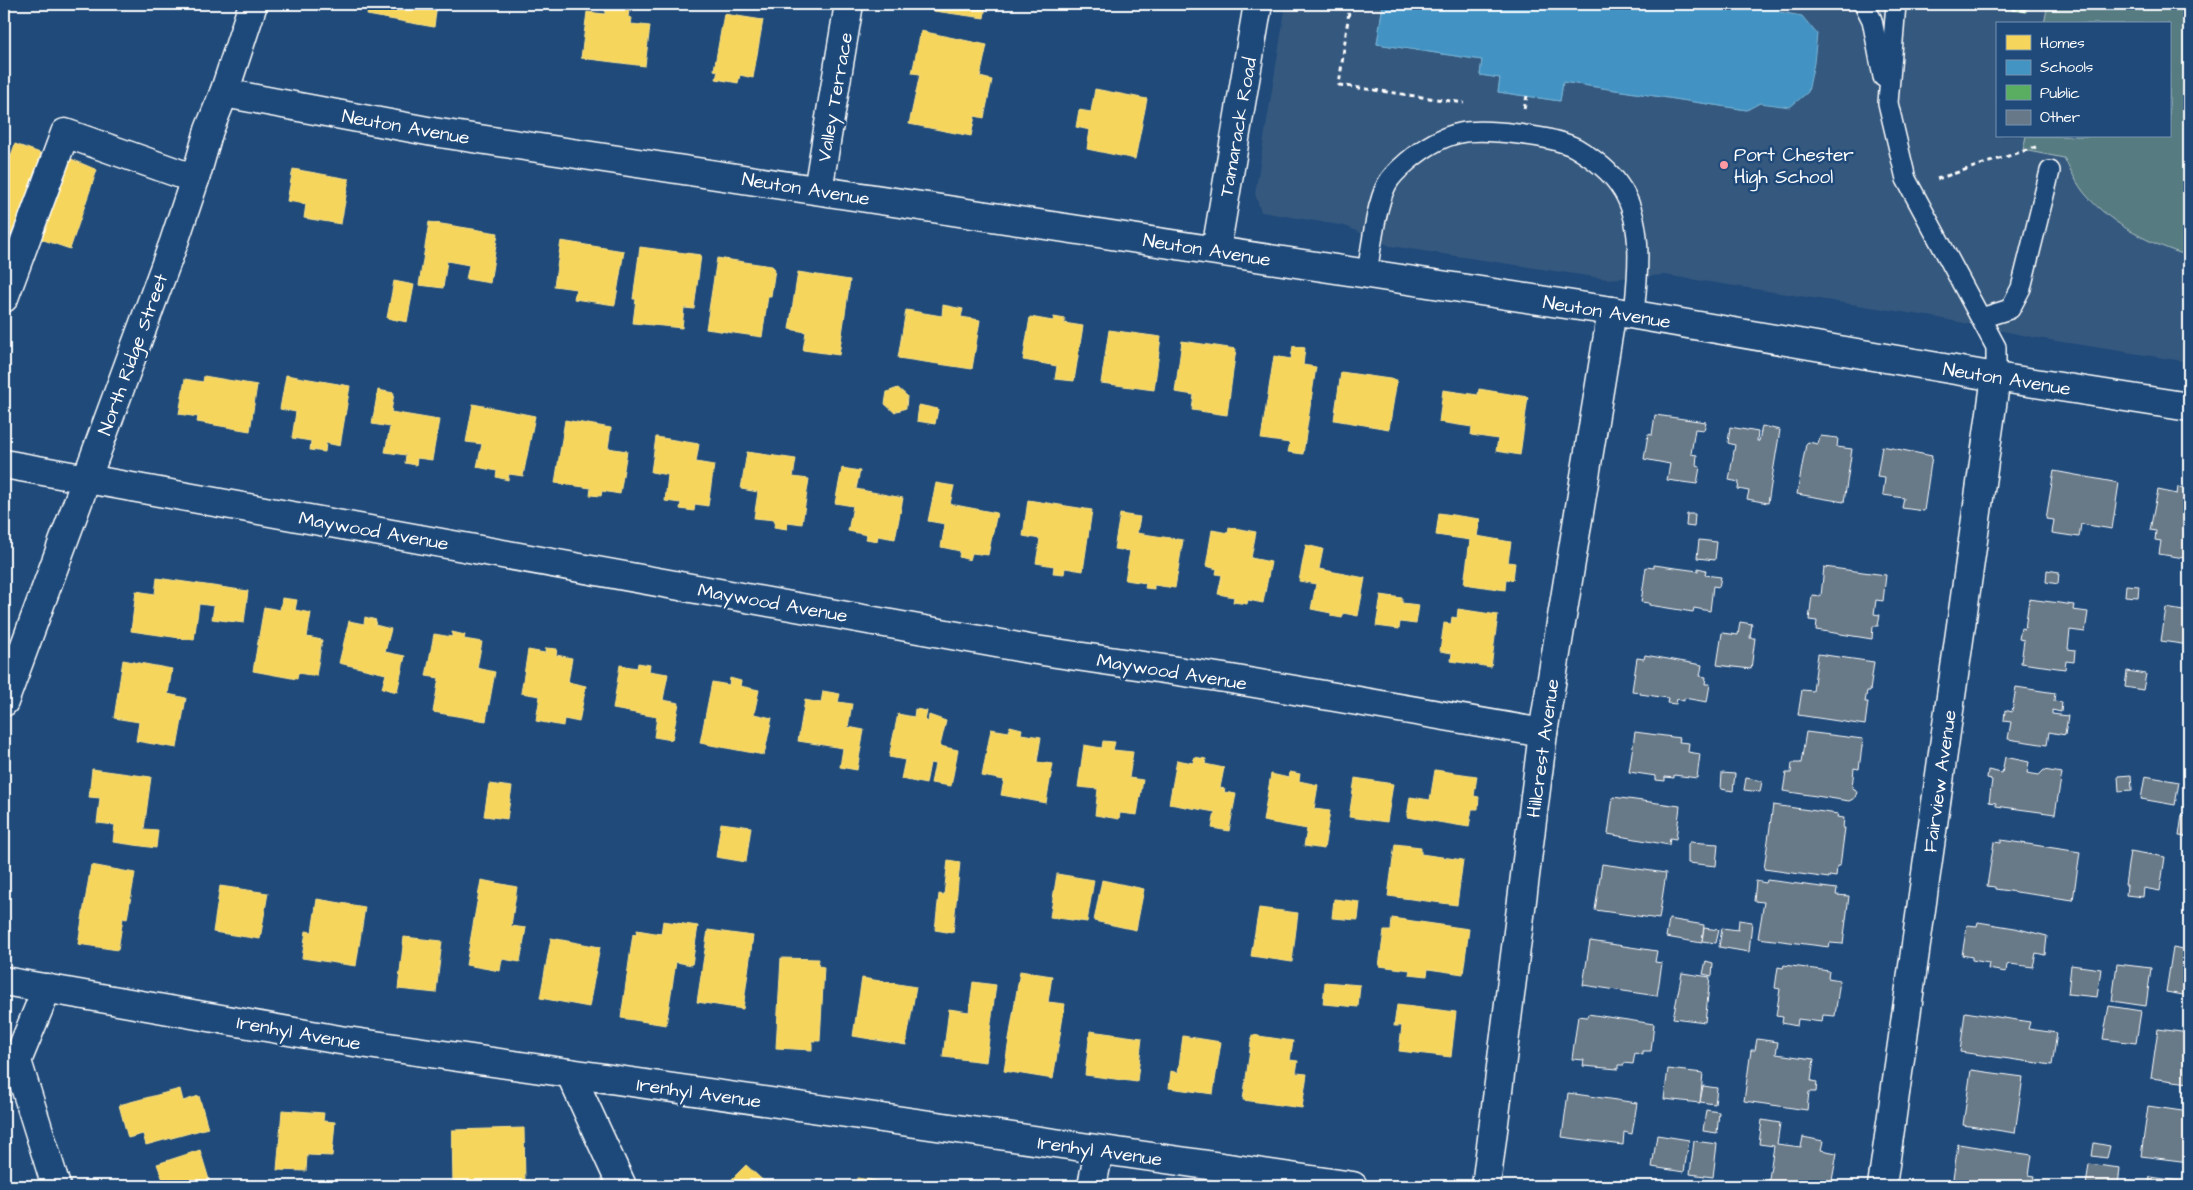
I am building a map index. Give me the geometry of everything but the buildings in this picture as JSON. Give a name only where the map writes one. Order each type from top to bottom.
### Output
[{"type":"street","name":"North Ridge Street","points":[[4,702],[195,179],[209,130],[224,94],[253,4]]},
{"type":"street","name":"Valley Terrace","points":[[818,190],[849,4]]},
{"type":"street","name":"Tamarack Road","points":[[1216,250],[1258,4]]},
{"type":"street","name":"Neuton Avenue","points":[[224,94],[433,132],[1623,313],[2189,407]]},
{"type":"street","points":[[4,298],[65,133],[195,179]]},
{"type":"street","name":"Hillcrest Avenue","points":[[1486,1186],[1543,733],[1623,313]]},
{"type":"street","name":"Fairview Avenue","points":[[1882,1186],[1996,376]]},
{"type":"street","name":"Maywood Avenue","points":[[4,464],[87,477],[1029,649],[1231,679],[1543,733]]},
{"type":"street","name":"Irenhyl Avenue","points":[[4,981],[340,1040],[1353,1186]]},
{"type":"street","points":[[47,988],[17,1061],[56,1186]]},
{"type":"street","points":[[570,1073],[622,1186]]},
{"type":"street","points":[[1092,1186],[1098,1150]]},
{"type":"lane","points":[[1864,4],[1872,20],[1888,103],[1906,179],[1996,347],[1996,376]]},
{"type":"lane","points":[[1888,103],[1896,4]]},
{"type":"lane","points":[[1366,273],[1381,202],[1387,184],[1401,167],[1421,150],[1440,139],[1458,133],[1476,130],[1518,135],[1555,141],[1575,148],[1600,165],[1620,185],[1630,207],[1637,236],[1637,278],[1623,313]]},
{"type":"lane","points":[[1981,318],[2010,309],[2021,288],[2050,171]]},
{"type":"path","points":[[1350,4],[1340,85],[1465,103]]},
{"type":"path","points":[[1976,4],[2027,11],[2029,4]]},
{"type":"path","points":[[1518,135],[1527,96]]},
{"type":"path","points":[[1934,180],[2040,145]]},
{"type":"shaded area","name":"Port Chester High School","points":[[1286,4],[2189,4],[2189,362],[2037,338],[1934,317],[1664,275],[1607,279],[1390,246],[1345,226],[1261,212],[1255,194]]},
{"type":"green space","points":[[2048,4],[2189,4],[2189,256],[2147,240],[2108,216],[2083,191],[2064,158],[2023,150],[2026,138],[2170,138],[2170,22],[2044,22]]},
{"type":"place","name":"Port Chester High School","points":[[1724,165]]}]
